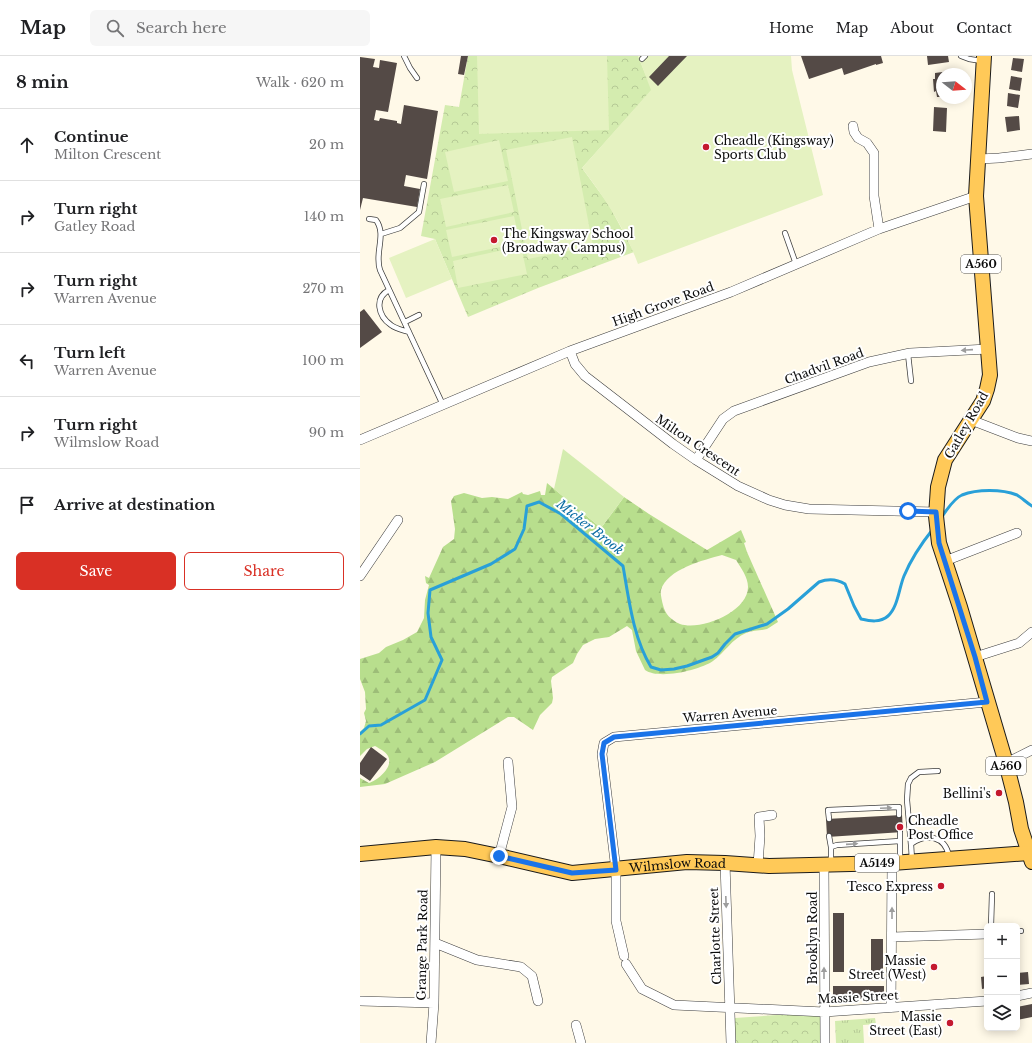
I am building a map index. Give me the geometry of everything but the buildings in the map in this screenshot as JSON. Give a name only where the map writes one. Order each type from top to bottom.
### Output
[{"type":"main road","name":"Gatley Road","points":[[984,57],[984,80],[976,196],[990,375],[983,401],[950,449],[945,460],[938,487],[936,514],[939,543],[975,657],[1006,763],[1016,802],[1021,830],[1030,858]]},
{"type":"main road","name":"Wilmslow Road","points":[[360,854],[436,847],[465,849],[572,873],[616,870],[687,862],[758,865],[1030,858]]},
{"type":"street","points":[[853,126],[854,132],[858,138],[866,143],[874,153],[874,196],[879,229]]},
{"type":"street","points":[[978,159],[1032,154]]},
{"type":"street","name":"High Grove Road","points":[[360,440],[570,351],[731,292],[879,229],[976,196]]},
{"type":"street","name":"Chadvil Road","points":[[696,460],[723,419],[734,411],[870,362],[908,354],[988,349]]},
{"type":"street","name":"Milton Crescent","points":[[570,351],[575,364],[585,376],[673,444],[738,486],[785,505],[809,509],[936,514]]},
{"type":"street","points":[[971,420],[1018,438],[1032,441]]},
{"type":"street","points":[[360,576],[398,520]]},
{"type":"street","points":[[944,561],[1017,533]]},
{"type":"street","points":[[975,657],[1019,643],[1032,632]]},
{"type":"street","name":"Warren Avenue","points":[[625,960],[616,921],[616,870],[602,754],[604,743],[614,737],[987,702]]},
{"type":"street","points":[[1006,763],[1032,750]]},
{"type":"street","points":[[499,856],[512,807],[508,762]]},
{"type":"street","points":[[758,865],[760,841],[759,817],[772,815]]},
{"type":"street","name":"Grange Park Road","points":[[431,1043],[434,1003],[436,847]]},
{"type":"street","points":[[891,1008],[892,937],[901,862]]},
{"type":"street","name":"Charlotte Street","points":[[725,863],[731,1043]]},
{"type":"street","name":"Brooklyn Road","points":[[825,1043],[824,1012],[827,864]]},
{"type":"street","points":[[892,937],[984,934]]},
{"type":"street","points":[[435,942],[477,960],[521,967],[532,976],[538,1001]]},
{"type":"street","name":"Massie Street","points":[[625,960],[642,990],[674,1005],[824,1012],[984,1001]]},
{"type":"street","points":[[1020,995],[1032,993]]},
{"type":"street","points":[[360,1001],[434,1003]]},
{"type":"street","points":[[576,1025],[580,1043]]},
{"type":"lane","points":[[404,56],[417,78]]},
{"type":"lane","points":[[961,56],[969,59],[984,57]]},
{"type":"lane","points":[[381,234],[400,228],[419,212],[424,184]]},
{"type":"lane","points":[[369,219],[376,220],[379,224],[381,239],[377,258],[378,264],[443,405]]},
{"type":"lane","points":[[785,233],[796,264]]},
{"type":"lane","points":[[389,290],[381,297],[380,310],[383,318],[397,328],[409,332]]},
{"type":"lane","points":[[405,322],[419,315]]},
{"type":"lane","points":[[908,354],[911,381]]},
{"type":"lane","points":[[911,844],[907,800],[908,784],[911,778],[919,772],[938,771]]},
{"type":"lane","points":[[828,819],[828,810],[899,807],[899,815]]},
{"type":"lane","points":[[900,832],[901,862]]},
{"type":"lane","points":[[827,864],[831,847],[829,836]]},
{"type":"lane","points":[[901,862],[911,844],[917,840],[929,838],[939,840],[944,843],[948,849],[950,859]]},
{"type":"lane","points":[[831,847],[837,845],[900,841]]},
{"type":"lane","points":[[991,923],[992,894]]},
{"type":"green space","points":[[468,56],[638,56],[652,90],[582,168],[609,205],[634,252],[538,288],[468,317],[435,239],[421,236],[445,105],[459,107]]},
{"type":"green space","points":[[477,56],[607,56],[609,130],[479,134]]},
{"type":"green space","name":"Cheadle (Kingsway) Sports Club","points":[[638,56],[791,56],[792,70],[823,195],[638,264],[627,238],[614,214],[582,168],[651,90]]},
{"type":"green space","points":[[572,137],[593,246],[528,259],[506,150]]},
{"type":"green space","points":[[499,140],[508,181],[454,192],[445,152]]},
{"type":"green space","points":[[508,185],[514,212],[446,227],[440,199]]},
{"type":"green space","points":[[514,216],[520,243],[452,257],[446,230]]},
{"type":"green space","points":[[435,239],[452,279],[406,298],[389,258]]},
{"type":"green space","points":[[521,246],[527,274],[458,288],[453,261]]},
{"type":"green space","points":[[563,449],[624,497],[601,528],[554,489]]},
{"type":"green space","points":[[547,483],[601,528],[624,497],[707,550],[741,530],[746,542],[744,543],[747,552],[778,622],[767,629],[746,633],[733,642],[713,661],[699,668],[669,674],[651,673],[645,670],[636,651],[632,630],[627,626],[609,637],[595,639],[583,645],[573,663],[552,677],[552,703],[540,715],[533,730],[514,717],[508,717],[435,762],[385,784],[360,787],[360,778],[369,783],[377,779],[387,769],[389,760],[388,756],[382,750],[375,746],[367,749],[360,756],[360,732],[364,728],[366,721],[364,713],[366,709],[365,692],[360,679],[360,659],[379,653],[386,647],[417,632],[424,618],[425,600],[429,585],[426,583],[425,576],[429,578],[443,547],[454,539],[455,529],[451,501],[454,496],[464,493],[482,498],[492,497],[508,499],[522,492],[523,494],[528,495],[540,491],[541,495],[545,495]],"holes":[[[722,555],[736,560],[746,576],[748,587],[746,596],[732,612],[711,622],[699,625],[689,625],[680,624],[674,621],[665,611],[661,597],[661,590],[671,576],[687,566]]]},
{"type":"green space","points":[[821,1012],[822,1043],[735,1043],[735,1018]]},
{"type":"green space","points":[[875,1018],[876,1024],[863,1025],[864,1043],[836,1043],[835,1021]]},
{"type":"waterway","name":"Micker Brook","points":[[941,518],[950,505],[962,495],[982,491],[1011,493],[1017,495],[1032,506]]},
{"type":"waterway","name":"Micker Brook","points":[[360,734],[369,726],[381,725],[425,700],[442,660],[431,637],[428,613],[430,590],[491,564],[515,549],[524,529],[527,506],[539,502],[561,514],[623,566],[632,618],[640,643],[651,667],[661,670],[687,666],[712,657],[718,653],[735,634],[767,624],[788,609],[819,582],[826,580],[836,580],[845,584],[861,619],[875,621],[882,620],[888,616],[894,608],[904,576],[920,546],[933,529]]},
{"type":"place","name":"Cheadle (Kingsway) Sports Club","points":[[706,147]]},
{"type":"place","name":"The Kingsway School (Broadway Campus)","points":[[494,240]]},
{"type":"place","name":"Bellini's","points":[[999,793]]},
{"type":"place","name":"Cheadle Post Office","points":[[900,827]]},
{"type":"place","name":"Tesco Express","points":[[941,886]]},
{"type":"place","name":"Massie Street (West)","points":[[934,967]]},
{"type":"place","name":"Massie Street (East)","points":[[950,1023]]},
{"type":"route","points":[[499,856],[572,873],[616,870],[602,754],[604,743],[614,737],[987,702],[960,607],[939,543],[936,512],[908,511]]}]
